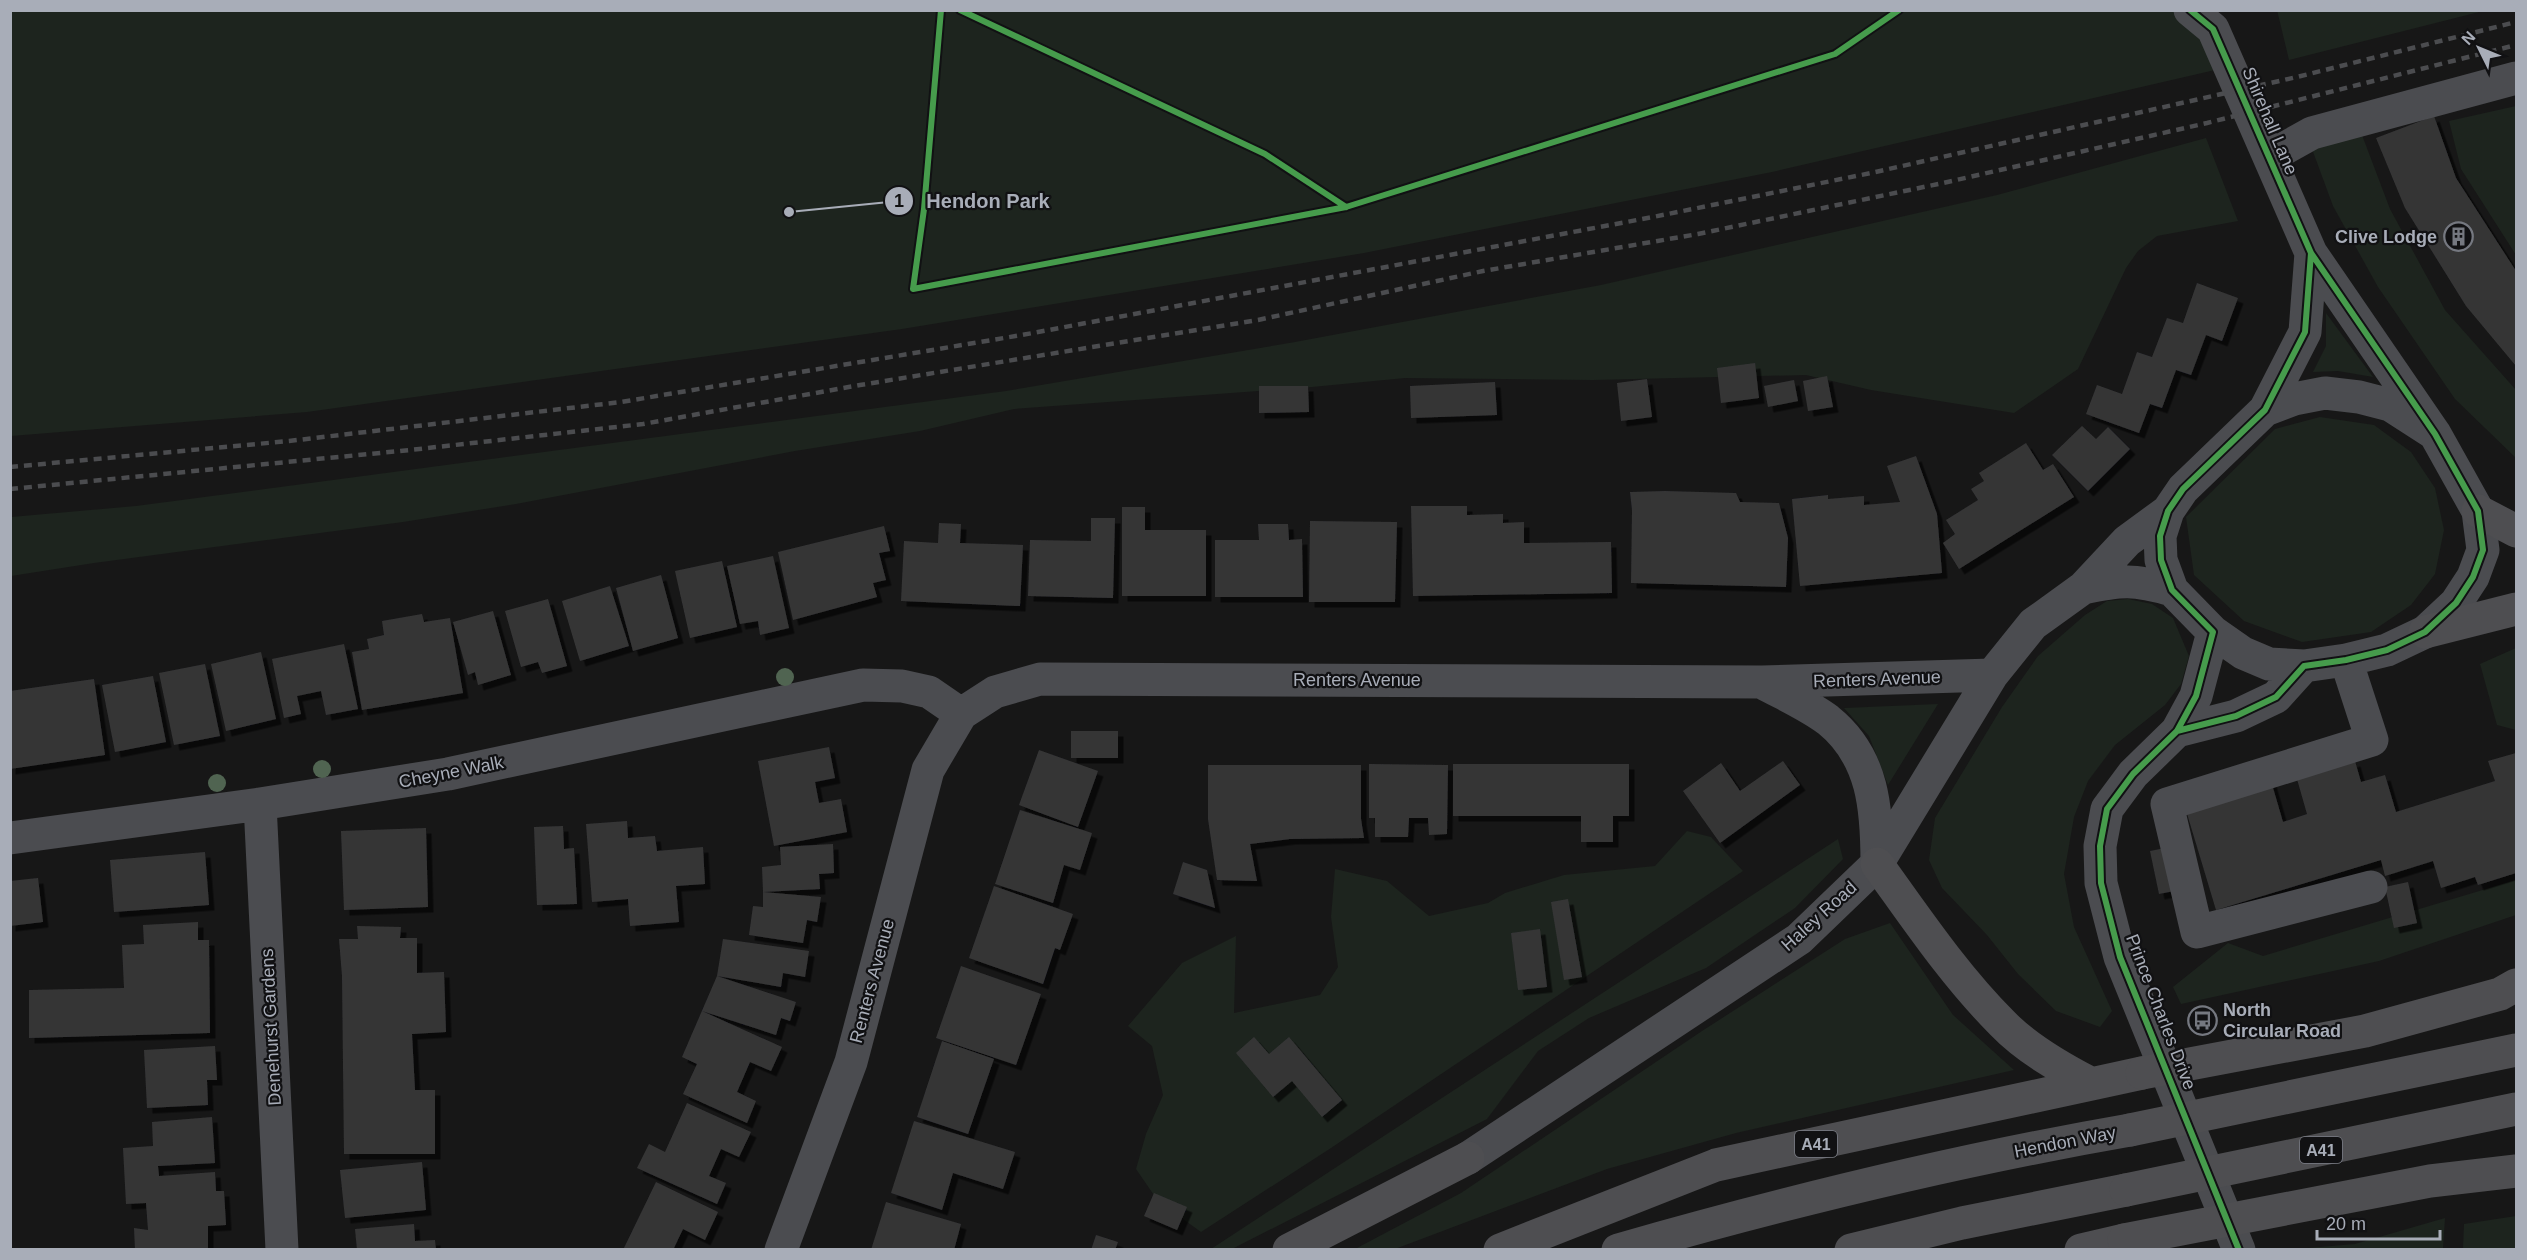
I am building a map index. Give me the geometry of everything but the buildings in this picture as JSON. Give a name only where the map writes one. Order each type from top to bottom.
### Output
[{"type":"highway","points":[[2478,511],[2517,531]]},
{"type":"highway","points":[[2425,632],[2517,609]]},
{"type":"highway","points":[[1877,864],[1948,962],[2003,1025],[2056,1065],[2090,1083]]},
{"type":"highway","name":"A41","points":[[1500,1250],[1716,1165],[2090,1083],[2365,1031],[2500,994],[2517,986]]},
{"type":"highway","name":"Hendon Way","points":[[1618,1250],[1729,1218],[2027,1148],[2130,1130],[2517,1050]]},
{"type":"highway","name":"A41","points":[[1851,1250],[1962,1223],[2517,1109]]},
{"type":"highway","points":[[1289,1250],[1468,1158]]},
{"type":"highway","points":[[2081,1250],[2430,1181],[2517,1171]]},
{"type":"street","name":"Shirehall Lane","points":[[2190,10],[2213,29],[2311,253],[2435,434],[2478,511]]},
{"type":"street","points":[[2269,158],[2312,133],[2517,78]]},
{"type":"street","name":"Shirehall Lane","points":[[2265,410],[2305,332],[2311,253]]},
{"type":"street","points":[[2435,434],[2390,405],[2359,397],[2325,393],[2294,399],[2265,410],[2183,489],[2168,511],[2160,536],[2161,560],[2172,590],[2213,632],[2243,653],[2269,664],[2304,666],[2346,660],[2387,650],[2425,632],[2456,603],[2474,577],[2483,550],[2478,511]]},
{"type":"street","name":"Haley Road","points":[[1468,1158],[1799,939],[1877,864],[1992,675],[2033,624],[2083,588],[2127,541],[2168,511]]},
{"type":"street","name":"Haley Road","points":[[2083,588],[2123,580],[2172,590]]},
{"type":"street","name":"Prince Charles Drive","points":[[2213,632],[2196,696],[2177,731],[2133,774],[2108,809],[2100,846],[2101,883],[2120,957],[2239,1250]]},
{"type":"street","points":[[2346,660],[2372,740],[2167,804],[2197,932],[2371,886]]},
{"type":"street","points":[[2177,731],[2236,716],[2276,698],[2304,666]]},
{"type":"street","name":"Renters Avenue","points":[[781,1250],[851,1062],[928,770],[961,714],[995,692],[1040,679],[1762,682],[1992,675]]},
{"type":"street","name":"Renters Avenue","points":[[1762,682],[1824,718],[1854,749],[1870,781],[1877,817],[1877,864]]},
{"type":"street","name":"Cheyne Walk","points":[[10,838],[260,804],[448,774],[863,685],[929,692],[961,714]]},
{"type":"street","name":"Denehurst Gardens","points":[[260,804],[282,1250]]},
{"type":"shaded area","points":[[2190,10],[2228,67],[1772,172],[1364,253],[902,329],[307,412],[11,436],[11,11]]},
{"type":"shaded area","points":[[2277,10],[2483,10],[2483,11],[2289,60]]},
{"type":"shaded area","points":[[2516,106],[2516,255],[2461,169],[2449,121]]},
{"type":"shaded area","points":[[2362,135],[2390,209],[2445,310],[2516,390],[2516,458],[2455,399],[2378,287],[2333,206],[2312,149]]},
{"type":"shaded area","points":[[2206,138],[2238,221],[2157,236],[2138,251],[2126,268],[2078,369],[2014,413],[1871,390],[1806,375],[1593,380],[1405,378],[1014,409],[920,431],[795,451],[516,504],[403,522],[11,576],[11,517],[136,506],[1006,391],[1295,342],[1601,285],[1997,195]]},
{"type":"shaded area","points":[[2326,313],[2373,377],[2338,371],[2313,372],[2326,346]]},
{"type":"shaded area","points":[[2320,417],[2374,425],[2411,452],[2435,488],[2444,530],[2435,574],[2411,605],[2371,632],[2302,642],[2244,621],[2194,575],[2186,517],[2275,429]]},
{"type":"shaded area","points":[[2128,599],[2152,604],[2173,618],[2189,656],[2181,684],[2165,705],[2115,745],[2088,781],[2074,817],[2064,874],[2074,927],[2112,1011],[2100,1027],[2056,1011],[2018,974],[1987,935],[1942,888],[1929,860],[1935,818],[2002,707],[2038,656],[2085,615],[2107,601]]},
{"type":"shaded area","points":[[2516,648],[2516,730],[2497,725],[2480,664]]},
{"type":"shaded area","points":[[1938,704],[1888,785],[1869,736],[1844,708]]},
{"type":"shaded area","points":[[1687,831],[1711,837],[1743,871],[1331,1148],[1201,1232],[1158,1201],[1136,1169],[1146,1134],[1163,1095],[1152,1046],[1128,1026],[1182,963],[1236,936],[1234,1013],[1320,995],[1338,967],[1331,917],[1335,869],[1387,881],[1429,916],[1488,903],[1505,893],[1564,875],[1655,866]]},
{"type":"shaded area","points":[[1838,839],[1843,859],[1795,908],[1706,968],[1589,1018],[1538,1051],[1487,1119],[1232,1249],[1211,1249]]},
{"type":"shaded area","points":[[2516,880],[2516,915],[2379,961],[2181,1004],[2173,987],[2228,943],[2263,956]]},
{"type":"shaded area","points":[[1890,923],[1953,1015],[2014,1070],[1736,1133],[1607,1169],[1395,1249],[1355,1249],[1461,1193],[1702,1031],[1845,939]]},
{"type":"shaded area","points":[[2516,1216],[2516,1249],[2463,1249],[2464,1224]]},
{"type":"shaded area","points":[[2445,1218],[2443,1249],[2296,1249],[2355,1244]]},
{"type":"railway","points":[[10,467],[289,441],[621,402],[1022,335],[1653,217],[1871,173],[2297,77],[2516,22]]},
{"type":"railway","points":[[10,489],[410,450],[643,424],[860,385],[1258,320],[1483,271],[1698,234],[1943,183],[2207,123],[2516,45]]},
{"type":"cycle path","points":[[941,10],[924,209],[913,289],[1346,207],[1835,54],[1899,10]]},
{"type":"cycle path","points":[[960,10],[1265,154],[1346,207]]},
{"type":"cycle path","points":[[2177,731],[2236,716],[2276,697],[2304,666],[2346,660],[2387,650],[2425,632],[2456,603],[2473,577],[2483,550],[2478,511],[2435,434],[2311,253],[2213,29],[2190,10]]},
{"type":"cycle path","points":[[2239,1250],[2120,957],[2101,883],[2100,846],[2107,809],[2133,774],[2177,731],[2196,696],[2213,632],[2172,590],[2161,560],[2160,536],[2168,511],[2183,489],[2265,410],[2305,332],[2311,253]]},
{"type":"place","name":"Hendon Park","points":[[789,212]]},
{"type":"place","name":"Clive Lodge","points":[[2458,237]]},
{"type":"place","name":"North Circular Road","points":[[2202,1020]]}]
